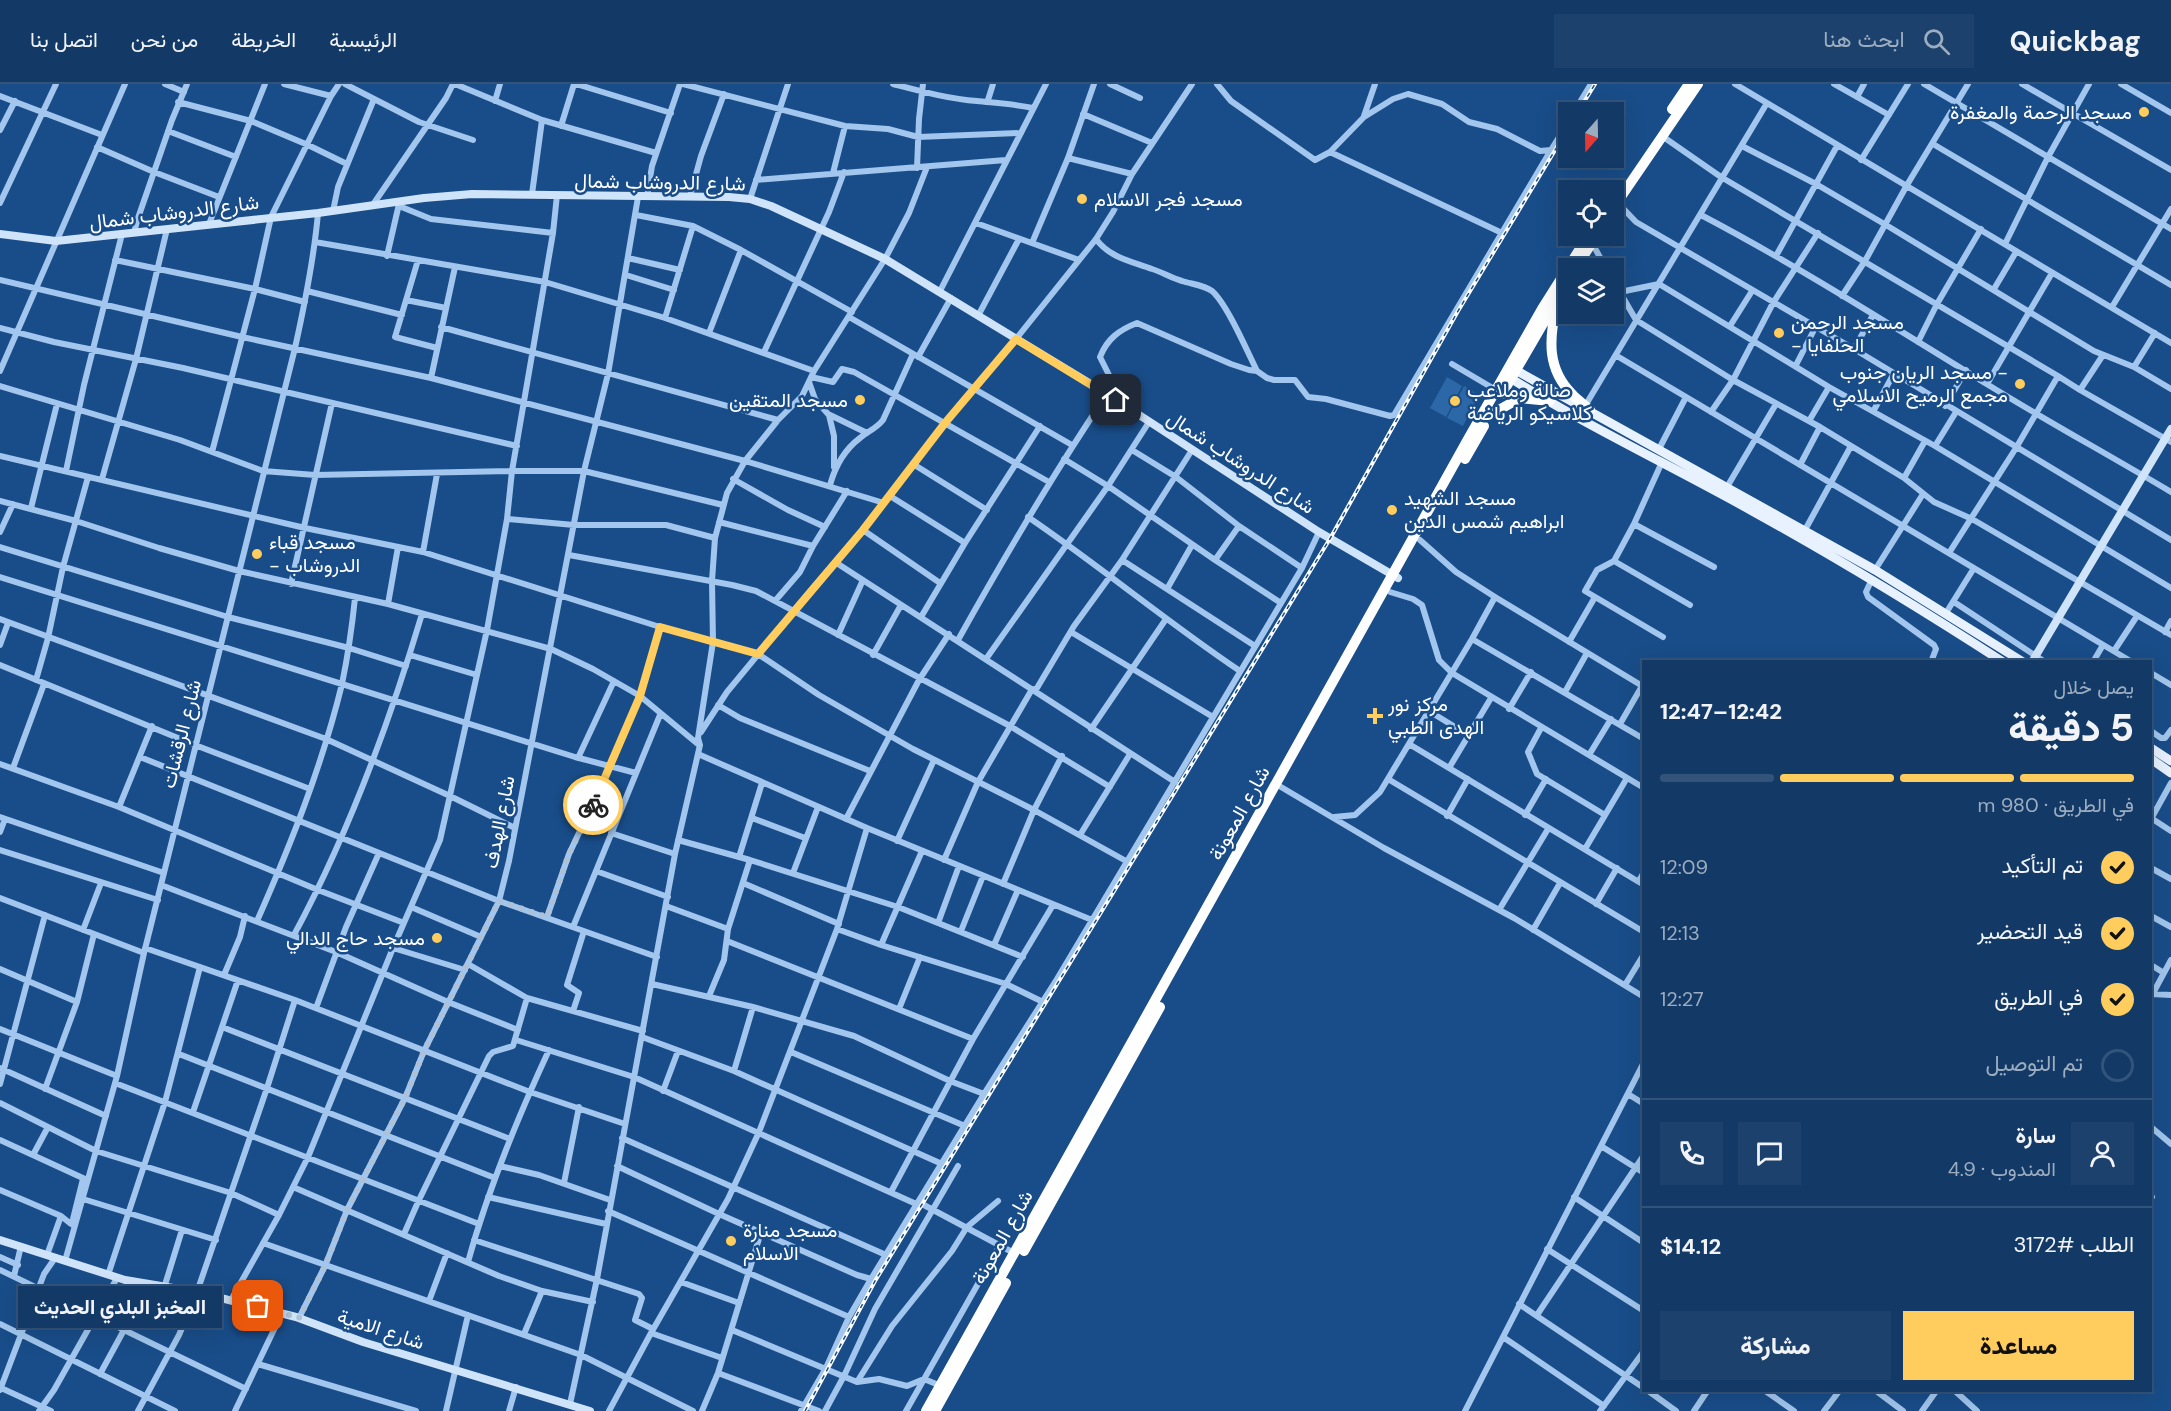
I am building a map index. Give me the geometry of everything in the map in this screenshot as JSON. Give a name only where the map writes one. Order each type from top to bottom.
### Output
[{"type":"highway","points":[[1624,187],[1689,84]]},
{"type":"highway","points":[[1624,189],[1698,84]]},
{"type":"highway","name":"شارع المعونة","points":[[935,1411],[1390,592],[1395,577],[1420,540],[1490,415],[1542,309],[1586,246]]},
{"type":"highway","points":[[1558,298],[1550,338],[1550,354],[1554,369],[1572,395],[1589,409]]},
{"type":"highway","name":"شارع المعونة","points":[[927,1411],[1395,577],[1496,390],[1511,373],[1558,298]]},
{"type":"highway","points":[[1490,415],[1520,398],[1550,401]]},
{"type":"main road","points":[[1511,373],[1550,401],[1588,423],[1946,614],[2020,660]]},
{"type":"main road","points":[[1511,373],[1589,409],[1805,530],[2000,660]]},
{"type":"main road","points":[[1588,423],[1589,409]]},
{"type":"main road","points":[[2152,749],[2171,761]]},
{"type":"main road","points":[[2152,760],[2171,773]]},
{"type":"street","points":[[0,204],[56,84]]},
{"type":"street","points":[[0,371],[125,84]]},
{"type":"street","points":[[165,84],[184,92]]},
{"type":"street","points":[[135,233],[136,221],[178,102],[187,84]]},
{"type":"street","points":[[209,224],[265,84]]},
{"type":"street","points":[[284,84],[331,96]]},
{"type":"street","points":[[212,452],[255,289],[271,217],[339,84]]},
{"type":"street","points":[[345,84],[427,125],[473,140]]},
{"type":"street","points":[[371,207],[454,84],[542,120],[656,153]]},
{"type":"street","points":[[495,101],[500,84]]},
{"type":"street","points":[[561,126],[575,84],[670,113]]},
{"type":"street","points":[[682,84],[844,126],[888,129],[918,137],[1021,132]]},
{"type":"street","name":"شارع الهدف","points":[[299,1318],[325,1266],[347,1210],[405,1098],[424,1051],[499,901],[585,471],[608,374],[636,215],[682,84]]},
{"type":"street","points":[[750,199],[788,84]]},
{"type":"street","points":[[892,84],[922,87],[977,101],[988,100],[1033,108]]},
{"type":"street","points":[[988,100],[993,84]]},
{"type":"street","points":[[940,291],[1046,84]]},
{"type":"street","points":[[1032,243],[1068,158],[1094,84]]},
{"type":"street","points":[[1110,84],[1140,98]]},
{"type":"street","points":[[1217,84],[1231,101],[1315,160],[1330,152],[1364,117],[1393,99],[1412,94],[1442,104],[1469,122],[1497,129],[1540,151],[1551,150]]},
{"type":"street","points":[[1364,117],[1375,84]]},
{"type":"street","points":[[1580,102],[1592,84]]},
{"type":"street","points":[[1736,84],[2171,343]]},
{"type":"street","points":[[1834,84],[1889,115]]},
{"type":"street","points":[[1857,96],[1864,84]]},
{"type":"street","points":[[1862,160],[1908,84]]},
{"type":"street","points":[[1924,84],[2171,229]]},
{"type":"street","points":[[1842,296],[1865,261],[1907,185],[1968,84]]},
{"type":"street","points":[[2022,84],[2171,170]]},
{"type":"street","points":[[2005,244],[2048,157],[2089,84]]},
{"type":"street","points":[[2121,84],[2171,113]]},
{"type":"street","points":[[699,742],[718,705],[758,654],[863,530],[945,423],[1096,239],[1132,174],[1188,85]]},
{"type":"street","points":[[917,168],[922,87]]},
{"type":"street","points":[[690,196],[701,156],[724,94]]},
{"type":"street","points":[[0,96],[102,135]]},
{"type":"street","points":[[333,212],[336,193],[374,99]]},
{"type":"street","points":[[0,130],[15,101]]},
{"type":"street","points":[[178,102],[251,121],[347,164]]},
{"type":"street","points":[[1589,409],[1636,320],[1767,103]]},
{"type":"street","points":[[1083,114],[1152,142]]},
{"type":"street","points":[[532,194],[542,120]]},
{"type":"street","points":[[833,173],[844,126]]},
{"type":"street","points":[[168,131],[236,156]]},
{"type":"street","points":[[1662,136],[1721,177],[2168,440]]},
{"type":"street","points":[[1096,239],[1110,253],[1119,258],[1208,288],[1213,292],[1222,303],[1257,371],[1267,378],[1295,380],[1308,397],[1326,399],[1390,416],[1394,415],[1558,139]]},
{"type":"street","points":[[1933,144],[2171,285]]},
{"type":"street","points":[[1742,146],[1816,184],[2103,355],[2134,367],[2171,389]]},
{"type":"street","points":[[1776,256],[1837,146]]},
{"type":"street","points":[[97,147],[219,197]]},
{"type":"street","points":[[1330,152],[1503,233]]},
{"type":"street","points":[[1068,158],[1132,174]]},
{"type":"street","points":[[756,180],[1006,160]]},
{"type":"street","points":[[570,1404],[597,1279],[675,854],[698,754],[713,642],[712,581],[715,538],[723,505],[733,479],[745,461],[778,420],[800,399],[811,376],[885,259],[912,206],[927,167]]},
{"type":"street","points":[[764,352],[822,228],[844,172]]},
{"type":"street","name":"شارع الدروشاب شمال","points":[[0,234],[56,241],[333,212],[399,204],[424,198],[472,194],[690,196],[750,199],[822,228],[885,259],[940,291],[1107,394],[1319,532],[1395,577]]},
{"type":"street","points":[[231,1300],[279,1215],[308,1157],[393,948],[440,840],[487,630],[507,519],[512,471],[553,233],[557,195]]},
{"type":"street","points":[[387,256],[399,204],[432,219],[553,233]]},
{"type":"street","points":[[2112,307],[2171,208]]},
{"type":"street","points":[[1624,210],[1636,222],[2171,540]]},
{"type":"street","name":"شارع الرقشات","points":[[65,1261],[116,1079],[144,951],[187,775],[295,348],[307,291],[318,213]]},
{"type":"street","points":[[636,215],[693,226],[741,250],[851,314],[916,356],[1072,445]]},
{"type":"street","points":[[1701,215],[1776,256],[2171,492]]},
{"type":"street","points":[[976,223],[1079,260]]},
{"type":"street","points":[[665,318],[693,226]]},
{"type":"street","points":[[102,479],[136,359],[167,229]]},
{"type":"street","points":[[1918,342],[1937,304],[1981,229]]},
{"type":"street","points":[[1711,412],[1733,380],[1773,303],[1818,233]]},
{"type":"street","points":[[66,471],[122,234]]},
{"type":"street","points":[[979,315],[1019,239]]},
{"type":"street","points":[[315,242],[545,282],[665,318],[764,352],[811,376],[833,382],[842,369],[847,369],[896,394],[1049,482]]},
{"type":"street","points":[[709,333],[741,250]]},
{"type":"street","points":[[1994,289],[2016,252]]},
{"type":"street","points":[[628,258],[680,270]]},
{"type":"street","points":[[115,260],[255,289],[305,302]]},
{"type":"street","points":[[418,261],[396,338],[437,348]]},
{"type":"street","points":[[430,378],[455,267]]},
{"type":"street","points":[[1987,384],[2052,273]]},
{"type":"street","points":[[626,275],[674,290]]},
{"type":"street","points":[[0,280],[242,337],[430,378],[745,461],[884,503]]},
{"type":"street","points":[[1624,291],[1659,284],[2171,588]]},
{"type":"street","points":[[307,291],[402,315]]},
{"type":"street","points":[[1730,326],[1752,291]]},
{"type":"street","points":[[833,472],[850,447],[879,426],[916,356],[951,298]]},
{"type":"street","points":[[1624,299],[1636,320],[1733,380],[1820,427],[1904,478],[1945,508],[1972,519],[2168,634],[2171,621]]},
{"type":"street","points":[[406,300],[446,308]]},
{"type":"street","points":[[1854,350],[1873,315]]},
{"type":"street","points":[[1116,400],[1111,379],[1100,357],[1109,340],[1123,328],[1137,323],[1231,364],[1257,371]]},
{"type":"street","points":[[441,327],[778,420]]},
{"type":"street","points":[[0,328],[183,368],[517,447]]},
{"type":"street","points":[[1796,365],[1815,328]]},
{"type":"street","points":[[2134,367],[2155,333]]},
{"type":"street","points":[[2080,390],[2103,355]]},
{"type":"street","points":[[1617,356],[2129,660]]},
{"type":"street","points":[[1452,364],[1496,390]]},
{"type":"street","points":[[1945,406],[1966,370]]},
{"type":"street","points":[[1874,410],[1893,375]]},
{"type":"street","points":[[811,376],[815,399],[828,414],[867,433]]},
{"type":"street","points":[[1949,553],[2037,414],[2058,376]]},
{"type":"street","points":[[0,386],[212,452],[263,471],[315,476],[585,471],[723,505]]},
{"type":"street","points":[[1809,421],[1829,387]]},
{"type":"street","points":[[958,640],[1049,482],[1107,394]]},
{"type":"street","points":[[1659,449],[1686,397]]},
{"type":"street","points":[[291,584],[332,403]]},
{"type":"street","points":[[31,508],[57,404]]},
{"type":"street","points":[[1727,487],[1776,404]]},
{"type":"street","points":[[1935,446],[1956,412]]},
{"type":"street","points":[[828,414],[834,436],[833,472],[830,485]]},
{"type":"street","points":[[986,659],[1108,486],[1149,422]]},
{"type":"street","points":[[921,617],[940,583],[1040,426]]},
{"type":"street","points":[[1800,465],[1820,427]]},
{"type":"street","points":[[1954,602],[2034,659],[2143,475],[2168,440],[2171,429]]},
{"type":"street","points":[[1904,478],[1925,441]]},
{"type":"street","points":[[1805,530],[1851,447]]},
{"type":"street","points":[[1132,450],[1176,477],[1239,526],[1302,568]]},
{"type":"street","points":[[944,860],[978,782],[1031,691],[1037,688],[1071,632],[1122,560],[1192,450]]},
{"type":"street","points":[[0,456],[305,528],[423,552],[660,627],[758,654],[819,695],[934,760],[1034,810],[1126,861]]},
{"type":"street","points":[[1064,459],[1108,486],[1192,545],[1281,603]]},
{"type":"street","points":[[1662,462],[1634,524],[1614,561],[1598,570],[1585,591],[1663,637]]},
{"type":"street","points":[[913,464],[987,510]]},
{"type":"street","points":[[423,552],[436,474]]},
{"type":"street","points":[[36,680],[48,638],[63,567],[88,477]]},
{"type":"street","points":[[733,479],[788,510],[825,527]]},
{"type":"street","points":[[775,601],[798,575],[847,491]]},
{"type":"street","points":[[1923,494],[1873,574],[1866,592],[1868,597],[1934,645],[1936,649],[1932,660]]},
{"type":"street","points":[[890,496],[965,543]]},
{"type":"street","points":[[0,501],[76,521],[239,571],[388,604],[551,649],[640,696],[660,715],[699,742]]},
{"type":"street","points":[[0,532],[13,504]]},
{"type":"street","points":[[1028,517],[1240,671]]},
{"type":"street","points":[[507,519],[574,525],[666,525],[715,538]]},
{"type":"street","points":[[719,522],[813,546]]},
{"type":"street","points":[[1634,524],[1714,567]]},
{"type":"street","points":[[1215,560],[1239,526]]},
{"type":"street","points":[[863,530],[940,583]]},
{"type":"street","points":[[802,1408],[826,1368],[849,1317],[871,1279],[1176,782],[1302,568],[1319,532]]},
{"type":"street","points":[[1420,540],[1456,572],[1642,685]]},
{"type":"street","points":[[1167,589],[1192,545]]},
{"type":"street","points":[[0,547],[228,617],[349,648],[406,666]]},
{"type":"street","points":[[388,604],[398,547]]},
{"type":"street","points":[[569,555],[745,588],[775,601],[919,680],[1010,726],[1110,787]]},
{"type":"street","points":[[1122,560],[1255,646]]},
{"type":"street","points":[[1614,561],[1690,605]]},
{"type":"street","points":[[836,562],[949,634],[1031,691],[1176,782]]},
{"type":"street","points":[[1946,614],[1974,568]]},
{"type":"street","points":[[0,577],[465,724],[636,773]]},
{"type":"street","points":[[838,635],[863,580]]},
{"type":"street","points":[[1390,592],[1413,599],[1422,605],[1439,660],[1452,673],[1642,787]]},
{"type":"street","points":[[1333,817],[1346,817],[1358,813],[1380,792],[1495,597]]},
{"type":"street","points":[[1569,642],[1595,597]]},
{"type":"street","points":[[257,921],[300,822],[326,739],[342,684],[355,598]]},
{"type":"street","points":[[873,655],[901,605]]},
{"type":"street","points":[[294,935],[318,890],[374,760],[422,614]]},
{"type":"street","points":[[2114,651],[2137,616]]},
{"type":"street","points":[[0,619],[326,739],[515,828]]},
{"type":"street","points":[[1091,729],[1166,619]]},
{"type":"street","points":[[0,645],[8,623]]},
{"type":"street","points":[[547,917],[569,854],[640,696],[660,627]]},
{"type":"street","points":[[1071,632],[1213,717]]},
{"type":"street","points":[[846,819],[919,680],[949,634]]},
{"type":"street","points":[[1472,639],[1642,738]]},
{"type":"street","points":[[2094,660],[2103,645]]},
{"type":"street","points":[[1564,692],[1587,653]]},
{"type":"street","points":[[410,655],[477,675]]},
{"type":"street","points":[[0,665],[195,745],[310,789]]},
{"type":"street","points":[[1509,709],[1531,672]]},
{"type":"street","points":[[2152,674],[2171,685]]},
{"type":"street","points":[[578,758],[614,681]]},
{"type":"street","points":[[13,768],[44,684]]},
{"type":"street","points":[[1620,724],[1642,688]]},
{"type":"street","points":[[1449,768],[1491,698]]},
{"type":"street","points":[[718,705],[740,718],[870,771]]},
{"type":"street","points":[[1429,711],[1468,735]]},
{"type":"street","points":[[573,927],[660,715]]},
{"type":"street","points":[[1589,755],[1611,719]]},
{"type":"street","points":[[119,807],[152,726]]},
{"type":"street","points":[[1541,728],[1528,752],[1537,774],[1605,814]]},
{"type":"street","points":[[2152,732],[2165,738],[2171,730]]},
{"type":"street","points":[[1409,744],[1641,883]]},
{"type":"street","points":[[698,754],[897,841],[1092,920]]},
{"type":"street","points":[[1080,835],[1130,754]]},
{"type":"street","points":[[1003,884],[1034,810],[1062,756]]},
{"type":"street","points":[[140,757],[499,901],[657,957]]},
{"type":"street","points":[[897,841],[934,760]]},
{"type":"street","points":[[0,764],[119,807],[318,890],[404,923]]},
{"type":"street","points":[[1585,849],[1627,777]]},
{"type":"street","points":[[1388,779],[1642,931]]},
{"type":"street","points":[[1447,816],[1468,779]]},
{"type":"street","points":[[1525,815],[1546,779]]},
{"type":"street","points":[[739,857],[762,783]]},
{"type":"street","points":[[2152,817],[2171,783]]},
{"type":"street","points":[[1281,788],[1384,848],[1499,910],[1642,996]]},
{"type":"street","points":[[793,873],[818,807]]},
{"type":"street","points":[[0,832],[2,818],[164,873]]},
{"type":"street","points":[[752,818],[805,838]]},
{"type":"street","points":[[2152,820],[2171,831]]},
{"type":"street","points":[[609,1411],[719,1214],[759,1132],[838,927],[867,828]]},
{"type":"street","points":[[1499,910],[1548,829]]},
{"type":"street","points":[[611,833],[675,854]]},
{"type":"street","points":[[678,840],[848,890],[961,931],[1023,957]]},
{"type":"street","points":[[0,850],[158,900]]},
{"type":"street","points":[[881,945],[922,851]]},
{"type":"street","points":[[316,1008],[336,952],[378,853]]},
{"type":"street","points":[[709,996],[723,965],[728,930],[750,860]]},
{"type":"street","points":[[938,923],[959,866]]},
{"type":"street","points":[[1596,904],[1617,868]]},
{"type":"street","points":[[2152,869],[2171,879]]},
{"type":"street","points":[[596,871],[668,897]]},
{"type":"street","points":[[961,931],[983,876]]},
{"type":"street","points":[[83,930],[101,883]]},
{"type":"street","points":[[744,883],[881,945],[1006,984],[1043,1002]]},
{"type":"street","points":[[1533,930],[1560,883]]},
{"type":"street","points":[[161,885],[384,971],[448,1002],[518,1030]]},
{"type":"street","points":[[994,945],[1018,890]]},
{"type":"street","points":[[0,898],[94,934],[295,1000],[530,1092],[625,1124]]},
{"type":"street","points":[[891,1192],[950,1081],[1053,905]]},
{"type":"street","points":[[411,906],[481,937]]},
{"type":"street","points":[[666,906],[728,930]]},
{"type":"street","points":[[0,1084],[2,1069],[14,1035],[45,915]]},
{"type":"street","points":[[224,975],[234,954],[246,916]]},
{"type":"street","points":[[2152,916],[2171,927]]},
{"type":"street","points":[[573,1011],[579,993],[567,985],[584,931]]},
{"type":"street","points":[[45,1089],[77,1002],[94,934]]},
{"type":"street","points":[[727,941],[974,1039]]},
{"type":"street","points":[[393,948],[466,967],[527,998],[642,1034],[678,1051],[734,1071],[942,1164]]},
{"type":"street","points":[[899,1009],[920,957]]},
{"type":"street","points":[[1625,985],[1642,957]]},
{"type":"street","points":[[2152,996],[2171,960]]},
{"type":"street","points":[[2152,966],[2164,973]]},
{"type":"street","points":[[40,1408],[54,1390],[96,1317],[112,1276],[129,1214],[165,1102],[200,967]]},
{"type":"street","points":[[0,969],[77,1002]]},
{"type":"street","points":[[193,1112],[238,980]]},
{"type":"street","points":[[652,984],[753,1007],[854,1036],[950,1081],[984,1094]]},
{"type":"street","points":[[2152,996],[2171,995]]},
{"type":"street","points":[[404,1234],[490,1054],[510,1049],[516,1040],[527,998]]},
{"type":"street","points":[[138,1411],[170,1352],[197,1292],[295,1000]]},
{"type":"street","points":[[734,1071],[753,1007]]},
{"type":"street","points":[[222,1027],[510,1139]]},
{"type":"street","points":[[0,1029],[165,1102],[479,1224]]},
{"type":"street","points":[[516,1040],[634,1077],[914,1203],[932,1209],[1014,1253]]},
{"type":"street","points":[[468,1262],[495,1178],[549,1050]]},
{"type":"street","points":[[663,1090],[678,1051]]},
{"type":"street","points":[[791,1052],[965,1126]]},
{"type":"street","points":[[178,1054],[495,1178]]},
{"type":"street","points":[[1465,1411],[1642,1066]]},
{"type":"street","points":[[2,1069],[106,1116]]},
{"type":"street","points":[[1628,1094],[1642,1103]]},
{"type":"street","points":[[0,1103],[96,1151],[231,1193],[279,1215]]},
{"type":"street","points":[[564,1183],[579,1107]]},
{"type":"street","points":[[33,1155],[48,1127]]},
{"type":"street","points":[[2152,1128],[2171,1144]]},
{"type":"street","points":[[622,1138],[886,1255]]},
{"type":"street","points":[[0,1140],[86,1180],[71,1224],[61,1216],[0,1190]]},
{"type":"street","points":[[1601,1146],[1642,1172]]},
{"type":"street","points":[[1537,1316],[1642,1158]]},
{"type":"street","points":[[500,1166],[564,1183],[610,1200]]},
{"type":"street","points":[[617,1166],[719,1214],[857,1275],[871,1279]]},
{"type":"street","points":[[825,1411],[875,1309],[958,1166]]},
{"type":"street","points":[[293,1187],[499,1276],[542,1291],[592,1302]]},
{"type":"street","points":[[488,1197],[606,1224]]},
{"type":"street","points":[[1574,1197],[1642,1242]]},
{"type":"street","points":[[83,1199],[216,1240]]},
{"type":"street","points":[[857,1382],[892,1326],[946,1259],[967,1227],[998,1201]]},
{"type":"street","points":[[608,1211],[849,1317]]},
{"type":"street","points":[[51,1411],[0,1389],[47,1268],[61,1216]]},
{"type":"street","points":[[164,1288],[182,1230]]},
{"type":"street","points":[[702,1411],[718,1373],[761,1232]]},
{"type":"street","name":"شارع الامية","points":[[0,1240],[112,1276],[164,1288],[197,1292],[282,1313],[454,1371],[516,1387],[590,1411]]},
{"type":"street","points":[[474,1240],[639,1294],[642,1298],[635,1320],[652,1331],[722,1358]]},
{"type":"street","points":[[263,1243],[581,1355],[693,1411]]},
{"type":"street","points":[[906,1411],[1000,1245]]},
{"type":"street","points":[[14,1276],[21,1246]]},
{"type":"street","points":[[1547,1249],[1642,1310]]},
{"type":"street","points":[[429,1302],[447,1253]]},
{"type":"street","points":[[0,1257],[18,1265]]},
{"type":"street","points":[[0,1270],[246,1389]]},
{"type":"street","points":[[681,1282],[740,1303]]},
{"type":"street","points":[[524,1334],[542,1291]]},
{"type":"street","points":[[1519,1304],[1642,1386]]},
{"type":"street","points":[[236,1411],[282,1313]]},
{"type":"street","points":[[446,1411],[468,1315]]},
{"type":"street","points":[[0,1324],[175,1411]]},
{"type":"street","points":[[100,1374],[124,1330]]},
{"type":"street","points":[[732,1330],[857,1382],[879,1379],[907,1386],[924,1379],[940,1386]]},
{"type":"street","points":[[1503,1337],[1602,1408],[1642,1354]]},
{"type":"street","points":[[258,1364],[416,1411]]},
{"type":"street","points":[[718,1373],[802,1408],[819,1411]]},
{"type":"street","points":[[509,1411],[516,1387]]},
{"type":"street","points":[[1650,1392],[1676,1411]]},
{"type":"street","points":[[1694,1411],[1706,1392]]},
{"type":"street","points":[[1766,1392],[1794,1411]]},
{"type":"street","points":[[1824,1411],[1838,1392]]},
{"type":"street","points":[[1878,1392],[1903,1411]]},
{"type":"street","points":[[1922,1411],[1936,1392]]},
{"type":"street","points":[[1956,1392],[1977,1411]]},
{"type":"shaded area","points":[[1447,377],[1462,386],[1446,417],[1430,408]]},
{"type":"shaded area","points":[[1464,386],[1479,395],[1463,426],[1447,418]]},
{"type":"railway","points":[[1584,102],[1595,84]]},
{"type":"railway","points":[[805,1411],[875,1281],[1331,537],[1458,311],[1558,145]]},
{"type":"way so far","points":[[258,1306],[299,1318],[325,1266],[347,1210],[405,1098],[424,1051],[499,901],[547,917],[569,854],[593,805]]},
{"type":"place","name":"مسجد الرحمة والمغفرة","points":[[2144,112]]},
{"type":"place","name":"مسجد فجر الاسلام","points":[[1082,199]]},
{"type":"place","name":"مسجد الرحمن - الحلفايا","points":[[1779,333]]},
{"type":"place","name":"مسجد الريان جنوب - مجمع الرميح الاسلامي","points":[[2020,384]]},
{"type":"place","name":"مسجد المتقين","points":[[860,400]]},
{"type":"place","name":"صالة وملاعب كلاسيكو الرياضة","points":[[1455,401]]},
{"type":"place","name":"مسجد الشهيد ابراهيم شمس الدين","points":[[1392,510]]},
{"type":"place","name":"مسجد قباء - الدروشاب","points":[[257,554]]},
{"type":"place","name":"مركز نور الهدى الطبي","points":[[1375,716]]},
{"type":"place","name":"مسجد حاج الدالي","points":[[437,938]]},
{"type":"place","name":"مسجد منارة الاسلام","points":[[731,1241]]},
{"type":"place","name":"المخبز البلدي الحديث","points":[[258,1306]]},
{"type":"route","points":[[593,805],[640,696],[660,627],[758,654],[863,530],[945,423],[1016,339],[1116,400]]}]
